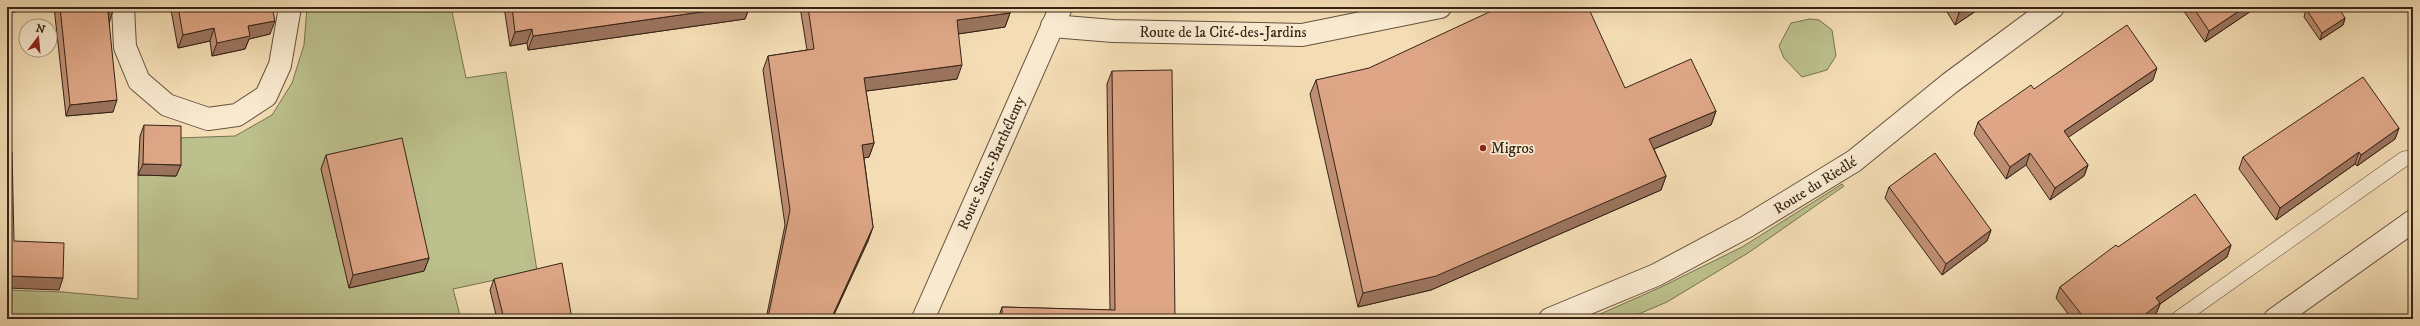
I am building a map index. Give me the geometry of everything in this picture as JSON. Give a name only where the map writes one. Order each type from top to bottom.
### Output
[{"type":"street","points":[[123,7],[125,47],[139,81],[167,105],[208,119],[237,115],[266,96],[280,65],[286,12]]},
{"type":"street","name":"Route de la Cité-des-Jardins","points":[[1057,16],[1113,31],[1302,35],[1440,7]]},
{"type":"street","name":"Route du Riedlé","points":[[1550,319],[1656,275],[1746,227],[1854,161],[1950,84],[2053,7]]},
{"type":"street","name":"Route Saint-Barthélemy","points":[[923,319],[1057,16]]},
{"type":"street","points":[[2275,319],[2413,221]]},
{"type":"lane","points":[[2178,319],[2404,159],[2413,157]]},
{"type":"green space","points":[[307,7],[451,7],[466,78],[506,72],[537,271],[453,289],[461,319],[7,319],[7,290],[63,292],[138,299],[138,175],[176,176],[177,138],[235,136],[272,115],[292,83],[304,45]]},
{"type":"green space","points":[[1810,19],[1819,20],[1832,30],[1836,56],[1827,70],[1802,77],[1784,58],[1779,46],[1791,23]]},
{"type":"green space","points":[[1842,184],[1844,186],[1748,253],[1667,302],[1627,319],[1589,319],[1659,288],[1742,247]]},
{"type":"building","points":[[60,7],[113,7],[113,11],[108,12],[117,100],[70,105]]},
{"type":"building","points":[[178,7],[272,7],[275,21],[248,26],[250,36],[217,43],[214,28],[183,35]]},
{"type":"building","points":[[512,7],[736,7],[533,36],[532,29],[515,32]]},
{"type":"building","points":[[808,7],[1011,7],[1010,13],[957,20],[962,65],[864,78],[874,143],[862,145],[873,227],[831,319],[769,319],[790,210],[768,56],[814,49]]},
{"type":"building","points":[[1500,7],[1588,7],[1625,88],[1691,59],[1716,111],[1649,139],[1666,176],[1436,276],[1363,293],[1316,80],[1369,68]]},
{"type":"building","points":[[1955,7],[1969,7],[1959,13]]},
{"type":"building","points":[[2193,7],[2245,7],[2209,31]]},
{"type":"building","points":[[2310,7],[2338,7],[2345,18],[2322,33],[2306,9]]},
{"type":"building","points":[[2127,25],[2157,68],[2064,131],[2088,165],[2055,188],[2030,153],[2010,167],[1978,122],[2031,85],[2034,89]]},
{"type":"building","points":[[1172,70],[1175,319],[1002,319],[1002,307],[1115,310],[1112,71]]},
{"type":"building","points":[[2363,77],[2399,128],[2361,155],[2359,152],[2280,208],[2243,157]]},
{"type":"building","points":[[144,125],[181,126],[181,165],[143,164]]},
{"type":"building","points":[[402,138],[429,258],[353,275],[326,155]]},
{"type":"building","points":[[7,152],[12,152],[14,241],[64,243],[63,278],[7,276]]},
{"type":"building","points":[[1935,153],[1991,230],[1946,264],[1889,187]]},
{"type":"building","points":[[2195,194],[2231,245],[2156,298],[2160,303],[2139,319],[2085,319],[2060,287],[2116,245],[2118,247]]},
{"type":"building","points":[[562,263],[572,319],[504,319],[494,279]]},
{"type":"place","name":"Migros","points":[[1483,148]]}]
